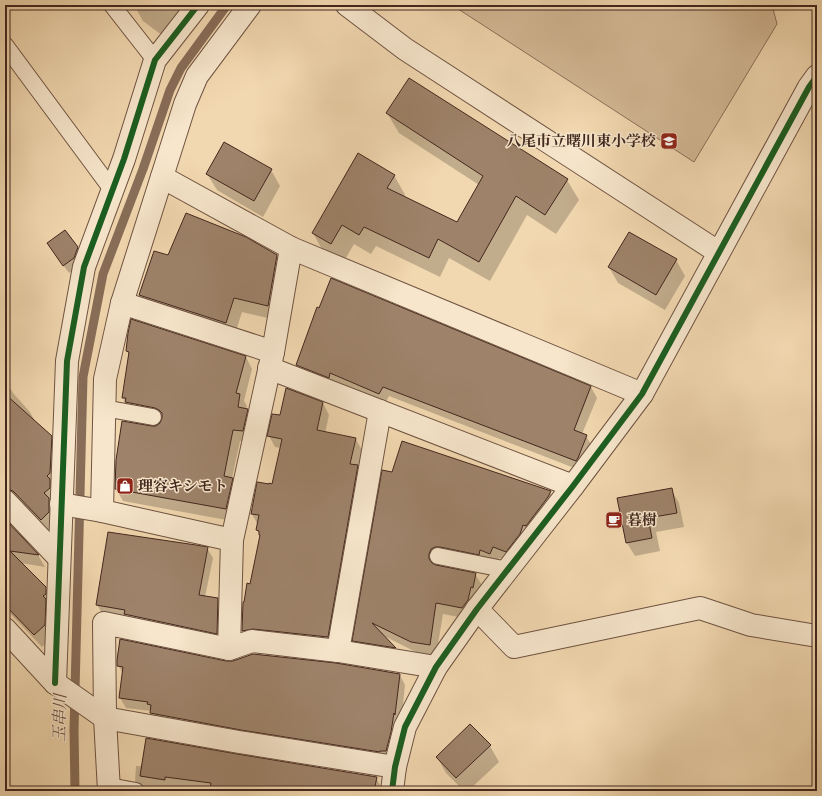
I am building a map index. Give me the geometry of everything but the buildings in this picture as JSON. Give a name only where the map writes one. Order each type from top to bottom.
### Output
[{"type":"street","points":[[55,683],[67,361],[84,267],[124,159],[155,60],[198,5]]},
{"type":"street","points":[[102,511],[105,379],[122,303],[184,104],[197,76],[250,5]]},
{"type":"street","points":[[347,5],[405,49],[718,252]]},
{"type":"street","points":[[392,791],[395,768],[405,727],[436,667],[477,610],[642,394],[718,252],[809,87],[817,76]]},
{"type":"street","points":[[162,177],[291,248],[642,394]]},
{"type":"street","points":[[229,649],[232,540],[271,360],[291,248]]},
{"type":"street","points":[[122,303],[271,360],[380,411],[573,486]]},
{"type":"street","points":[[338,650],[380,411]]},
{"type":"street","points":[[5,501],[59,558]]},
{"type":"street","points":[[61,504],[102,511],[232,540]]},
{"type":"street","points":[[477,610],[514,648],[700,608],[752,626],[817,636]]},
{"type":"street","points":[[109,789],[105,718],[104,623],[229,649],[252,641],[338,650],[436,667]]},
{"type":"street","points":[[5,629],[55,683],[105,718],[395,768]]},
{"type":"lane","points":[[112,5],[155,60]]},
{"type":"lane","points":[[5,45],[112,191]]},
{"type":"lane","points":[[104,408],[153,416]]},
{"type":"lane","points":[[438,556],[508,570]]},
{"type":"lane","points":[[109,789],[136,791]]},
{"type":"shaded area","points":[[452,5],[772,5],[777,24],[694,162]]},
{"type":"waterway","name":"玉串川","points":[[75,791],[74,730],[83,377],[103,274],[143,169],[170,90],[181,68],[227,5]]},
{"type":"cycle path","points":[[55,683],[67,361],[84,267],[124,159],[155,60],[198,5]]},
{"type":"cycle path","points":[[392,791],[395,767],[405,727],[436,667],[477,609],[573,486],[642,394],[809,87],[817,76]]},
{"type":"place","name":"八尾市立曙川東小学校","points":[[669,141]]},
{"type":"place","name":"理容キシモト","points":[[125,486]]},
{"type":"place","name":"暮樹","points":[[614,520]]}]
